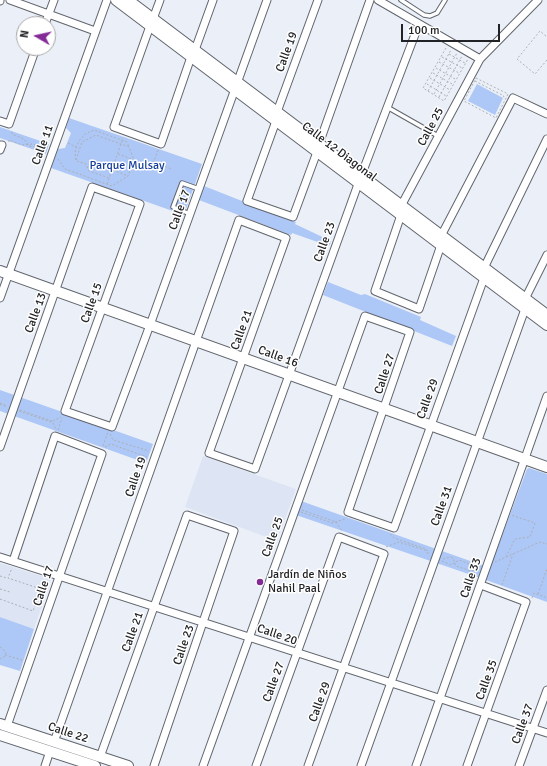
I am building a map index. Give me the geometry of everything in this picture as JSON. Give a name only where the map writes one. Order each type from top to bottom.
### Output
[{"type":"street","points":[[10,0],[95,31]]},
{"type":"street","points":[[49,14],[54,0]]},
{"type":"street","name":"Calle 11","points":[[0,298],[4,273],[107,0]]},
{"type":"street","name":"Calle 12 Diagonal","points":[[116,0],[152,22]]},
{"type":"street","name":"Calle 12 Diagonal","points":[[128,0],[152,22],[193,54],[441,241],[484,278],[525,304],[547,315]]},
{"type":"street","points":[[160,0],[114,127],[159,146],[212,0]]},
{"type":"street","name":"Calle 17","points":[[110,430],[150,325],[267,0]]},
{"type":"street","name":"Calle 19","points":[[318,0],[247,201],[293,217],[318,148]]},
{"type":"street","points":[[318,148],[370,0]]},
{"type":"street","points":[[378,0],[480,59]]},
{"type":"street","name":"Calle 25","points":[[441,241],[419,309],[375,291],[401,211],[438,136],[480,59],[538,0]]},
{"type":"street","name":"Calle 23","points":[[255,469],[360,179],[419,24]]},
{"type":"street","points":[[0,121],[9,124],[33,56]]},
{"type":"street","points":[[441,241],[513,98],[547,114]]},
{"type":"street","points":[[484,268],[547,139]]},
{"type":"street","name":"Calle 15","points":[[64,413],[140,204],[92,187]]},
{"type":"street","name":"Calle 13","points":[[0,446],[92,187]]},
{"type":"street","name":"Calle 19","points":[[45,766],[239,220],[286,238]]},
{"type":"street","name":"Calle 21","points":[[255,469],[209,452],[286,238]]},
{"type":"street","name":"Calle 12 Diagonal","points":[[441,241],[484,268],[547,325]]},
{"type":"street","name":"Calle 31","points":[[361,766],[525,304],[547,255]]},
{"type":"street","name":"Calle 16","points":[[4,273],[547,467]]},
{"type":"street","name":"Calle 29","points":[[392,531],[484,278]]},
{"type":"street","name":"Calle 25","points":[[203,766],[248,637],[365,316]]},
{"type":"street","name":"Calle 27","points":[[348,515],[410,332],[365,316]]},
{"type":"street","name":"Calle 33","points":[[416,766],[547,396]]},
{"type":"street","points":[[64,413],[110,430]]},
{"type":"street","points":[[12,564],[56,434],[103,451]]},
{"type":"street","name":"Calle 17","points":[[2,733],[103,451]]},
{"type":"street","name":"Calle 23","points":[[154,766],[234,531],[187,515]]},
{"type":"street","name":"Calle 21","points":[[100,757],[187,515]]},
{"type":"street","points":[[348,515],[392,531]]},
{"type":"street","points":[[341,536],[384,551]]},
{"type":"street","name":"Calle 27","points":[[256,766],[296,653],[341,536]]},
{"type":"street","name":"Calle 29","points":[[308,766],[384,551]]},
{"type":"street","name":"Calle 20","points":[[0,557],[12,564],[59,576],[547,734]]},
{"type":"street","points":[[481,585],[529,600]]},
{"type":"street","name":"Calle 35","points":[[467,766],[529,600]]},
{"type":"street","name":"Calle 37","points":[[519,766],[547,690]]},
{"type":"street","name":"Calle 22","points":[[2,733],[100,757],[128,766]]},
{"type":"street","name":"Calle 22","points":[[52,746],[95,766]]},
{"type":"lane","points":[[401,0],[424,15],[430,16],[437,13],[445,0]]},
{"type":"lane","points":[[387,106],[438,136]]},
{"type":"lane","points":[[190,214],[173,208],[182,183],[199,189]]},
{"type":"path","points":[[547,37],[540,31],[517,59],[535,74],[547,59]]},
{"type":"path","points":[[448,45],[423,88],[444,101],[469,57]]},
{"type":"path","points":[[428,91],[453,48]]},
{"type":"path","points":[[433,94],[458,51]]},
{"type":"path","points":[[449,54],[466,64]]},
{"type":"path","points":[[439,98],[464,54]]},
{"type":"path","points":[[441,57],[463,69]]},
{"type":"path","points":[[438,62],[460,74]]},
{"type":"path","points":[[435,67],[456,80]]},
{"type":"path","points":[[432,73],[453,85]]},
{"type":"path","points":[[429,78],[450,90]]},
{"type":"path","points":[[476,78],[508,94],[496,118],[464,101],[475,81],[476,78]]},
{"type":"path","points":[[475,81],[504,96],[503,98]]},
{"type":"path","points":[[426,83],[447,96]]},
{"type":"path","points":[[56,157],[65,169],[112,186],[128,176],[134,160],[127,142],[94,130],[85,134],[79,141],[75,153],[76,160]]},
{"type":"path","points":[[3,145],[9,140],[22,145],[27,144],[33,144],[49,150],[29,146],[27,144],[24,139],[12,134],[12,132]]},
{"type":"path","points":[[76,160],[82,142],[96,135],[129,148]]},
{"type":"path","points":[[106,188],[124,136]]},
{"type":"path","points":[[68,144],[80,148]]},
{"type":"path","points":[[159,146],[154,161],[171,169]]},
{"type":"path","points":[[118,153],[134,160]]},
{"type":"path","points":[[76,160],[86,164],[89,171],[109,179]]},
{"type":"path","points":[[112,170],[128,176]]},
{"type":"path","points":[[0,404],[9,407]]},
{"type":"path","points":[[17,410],[52,422]]},
{"type":"path","points":[[52,422],[64,413]]},
{"type":"path","points":[[56,434],[64,413]]},
{"type":"path","points":[[52,422],[56,434]]},
{"type":"path","points":[[103,451],[110,430]]},
{"type":"path","points":[[110,430],[113,440],[151,452]]},
{"type":"path","points":[[103,451],[111,444],[149,458]]},
{"type":"path","points":[[299,510],[336,522],[348,515]]},
{"type":"path","points":[[506,557],[515,539],[530,537],[535,524],[509,514]]},
{"type":"path","points":[[336,522],[341,536]]},
{"type":"path","points":[[384,551],[400,542],[425,550],[432,557],[426,549],[394,538],[392,531]]},
{"type":"path","points":[[491,564],[540,542],[547,544]]},
{"type":"path","points":[[501,587],[513,554]]},
{"type":"path","points":[[439,561],[451,565],[455,563],[459,560],[480,568],[471,571],[456,566],[455,563],[453,558],[450,557],[442,560]]},
{"type":"path","points":[[8,578],[12,564]]},
{"type":"path","points":[[538,594],[547,569]]},
{"type":"path","points":[[0,576],[40,589],[33,611],[0,599]]},
{"type":"path","points":[[0,589],[10,592]]},
{"type":"path","points":[[529,600],[534,593],[547,598]]},
{"type":"path","points":[[0,647],[4,650],[5,655]]},
{"type":"path","points":[[0,659],[5,655]]},
{"type":"path","points":[[5,655],[25,661]]},
{"type":"shaded area","points":[[203,456],[296,489],[277,541],[185,507]]},
{"type":"shaded area","points":[[0,563],[51,579],[34,629],[0,617]]},
{"type":"green space","points":[[477,84],[503,98],[495,115],[468,101]]},
{"type":"green space","name":"Parque Mulsay","points":[[69,118],[202,164],[184,215],[51,168],[58,149],[65,148],[71,133],[66,128]]},
{"type":"green space","points":[[0,127],[49,144],[46,154],[0,138]]},
{"type":"green space","points":[[204,186],[242,201],[243,199],[296,222],[295,224],[331,241],[329,246],[292,233],[291,235],[199,200]]},
{"type":"green space","points":[[328,282],[361,295],[365,294],[421,317],[420,320],[456,336],[452,346],[323,295]]},
{"type":"green space","points":[[0,390],[153,444],[146,463],[0,411]]},
{"type":"green space","points":[[529,468],[547,474],[547,602],[296,515],[301,501],[490,568],[527,469]]},
{"type":"green space","points":[[0,617],[34,629],[20,671],[0,665]]},
{"type":"place","name":"Jardín de Niños Nahil Paal","points":[[260,582]]}]
